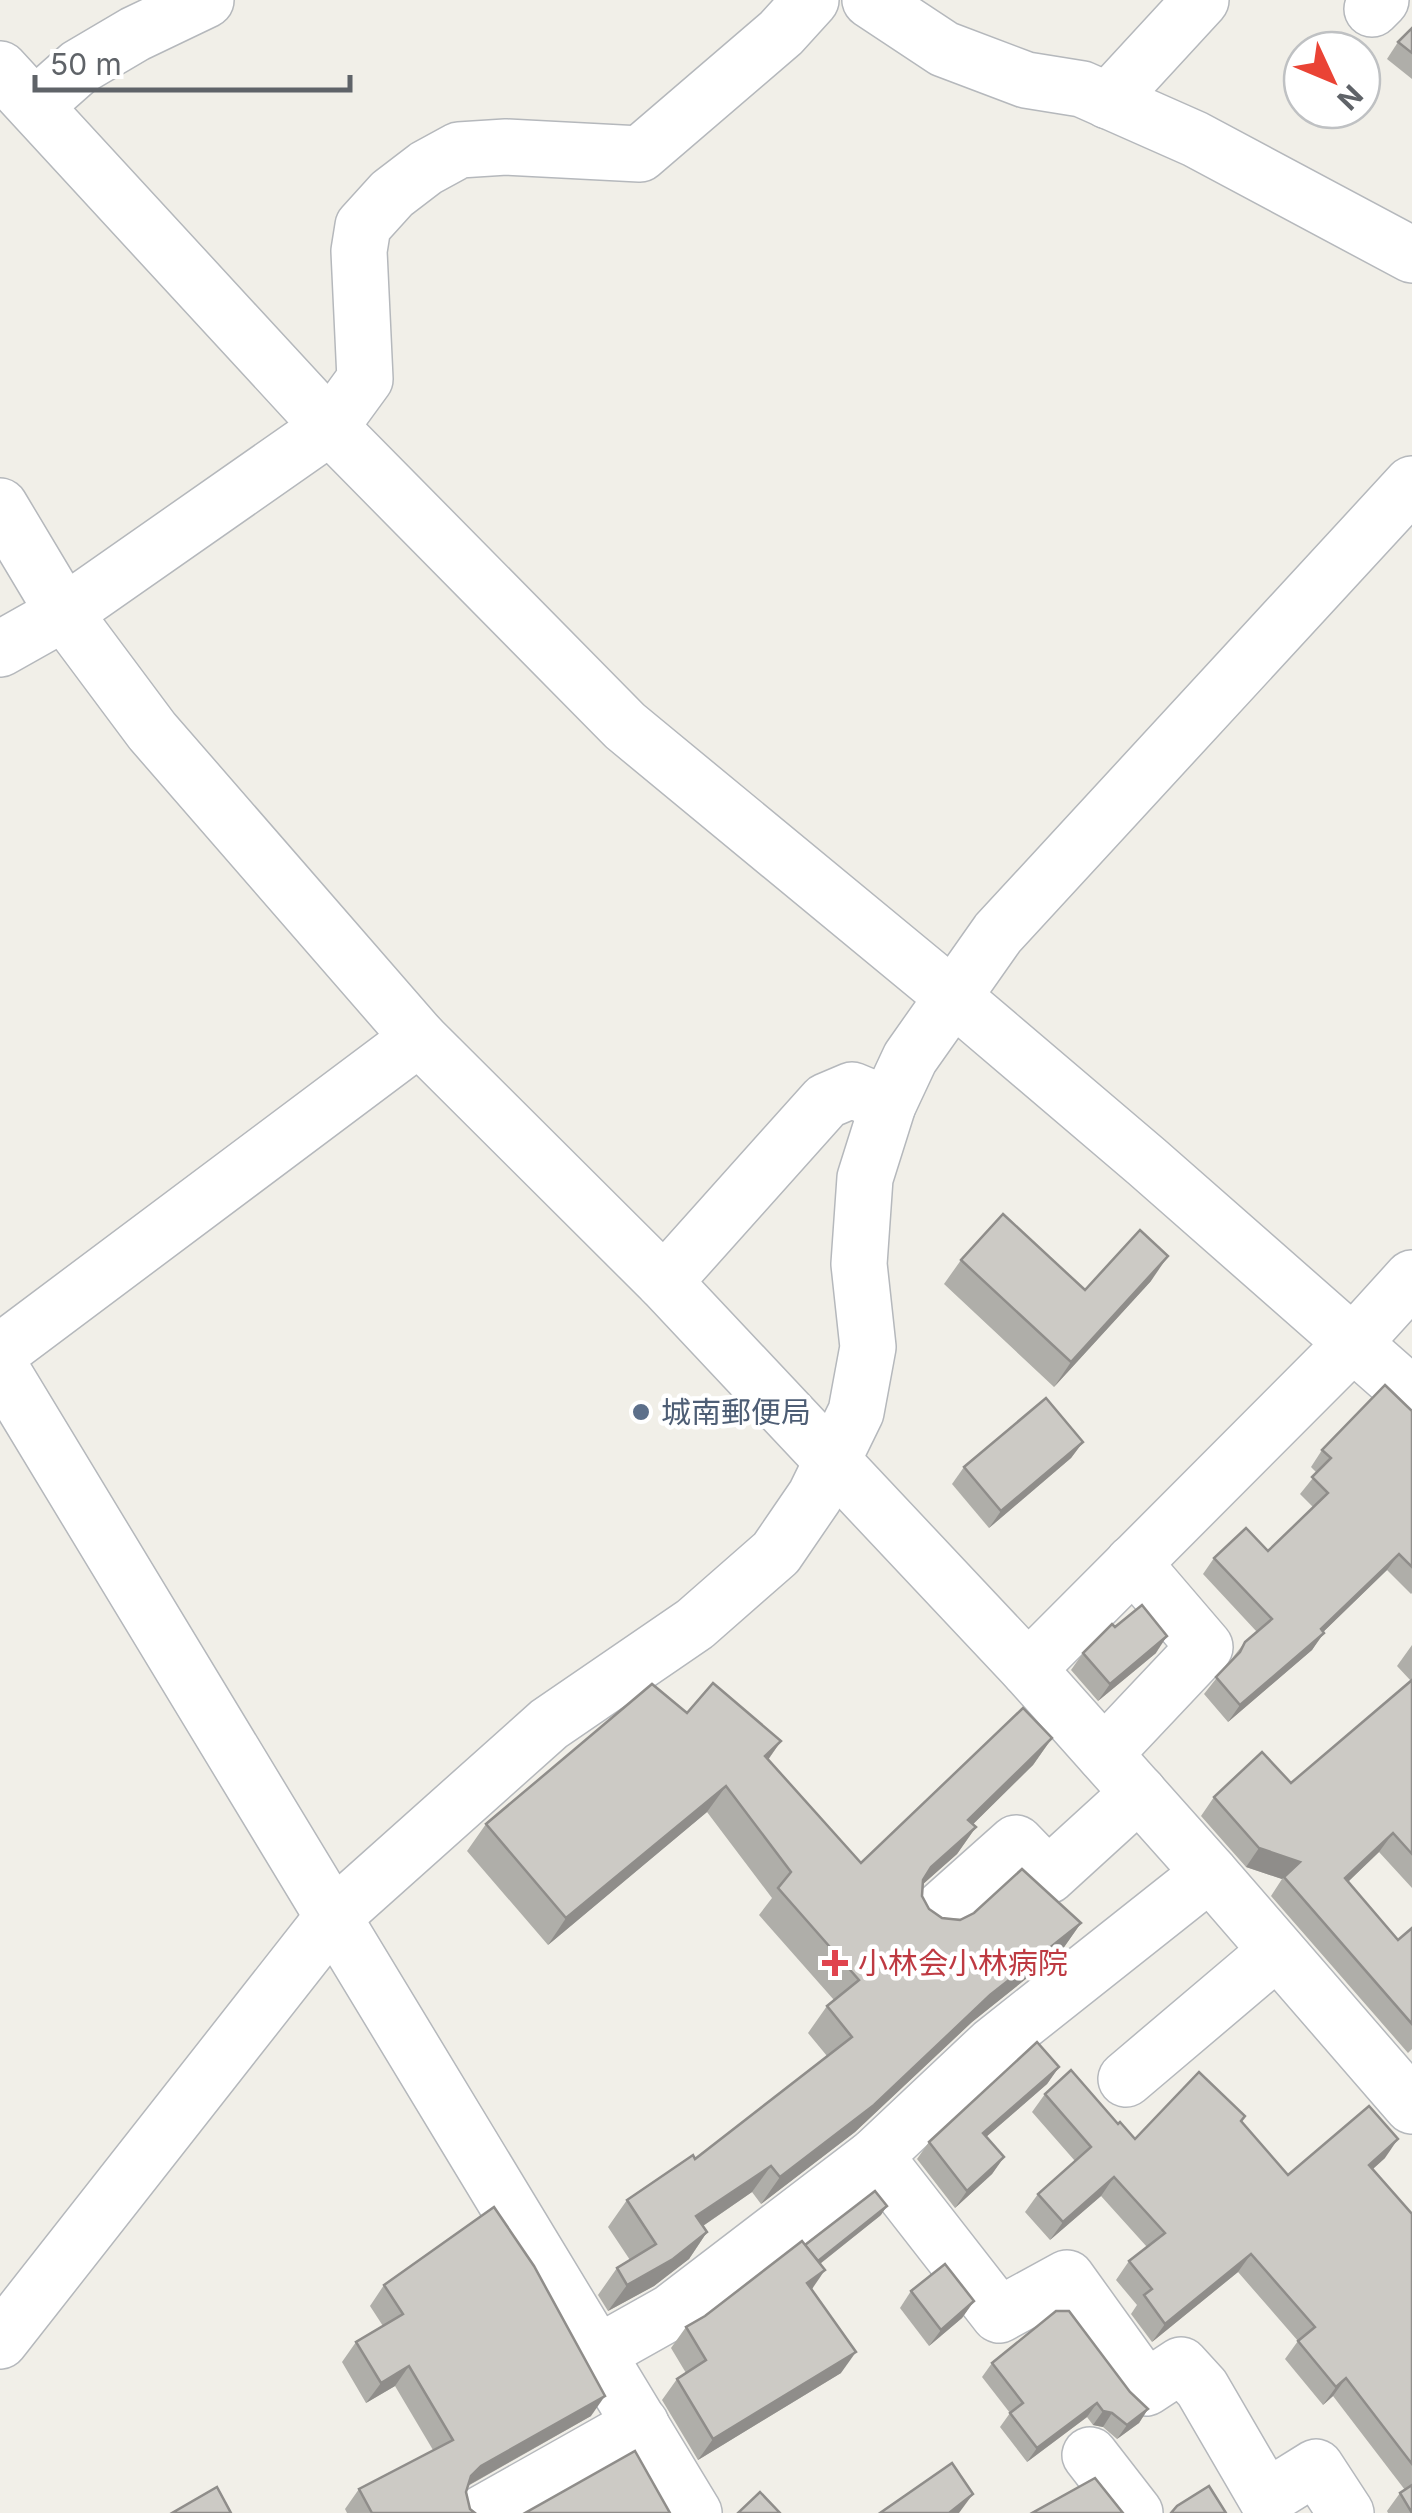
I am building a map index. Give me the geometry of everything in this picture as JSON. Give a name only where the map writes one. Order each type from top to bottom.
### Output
[{"type":"street","points":[[206,0],[79,67],[17,88],[330,428],[625,726],[952,996],[1412,1395]]},
{"type":"street","points":[[0,649],[64,614],[330,428],[365,379],[359,251],[363,226],[392,194],[426,168],[460,150],[506,147],[640,154],[782,34],[810,0]]},
{"type":"street","points":[[870,0],[944,49],[1026,80],[1082,88],[1194,139],[1412,255]]},
{"type":"street","points":[[1108,100],[1201,0]]},
{"type":"street","points":[[0,2341],[334,1917],[549,1724],[694,1624],[776,1553],[815,1496],[856,1412],[868,1347],[859,1264],[865,1178],[888,1105],[910,1058],[998,933],[1412,484]]},
{"type":"street","points":[[0,506],[64,614],[152,732],[419,1038],[664,1282],[1028,1669],[1412,2106]]},
{"type":"street","points":[[0,1352],[419,1038]]},
{"type":"street","points":[[664,1282],[826,1101],[852,1090],[888,1105]]},
{"type":"street","points":[[1028,1669],[1354,1342],[1412,1278]]},
{"type":"street","points":[[0,1367],[694,2513]]},
{"type":"street","points":[[934,1916],[1016,1843],[1048,1876],[1205,1647],[1133,1563]]},
{"type":"street","points":[[598,2353],[671,2312],[875,2156],[993,2045],[1210,1872]]},
{"type":"street","points":[[1126,2079],[1278,1951]]},
{"type":"street","points":[[875,2156],[1000,2315],[1067,2278],[1146,2388],[1181,2365],[1202,2388],[1266,2498],[1316,2467],[1346,2513]]},
{"type":"street","points":[[483,2513],[641,2424]]},
{"type":"street","points":[[1090,2455],[1135,2513]]},
{"type":"building","points":[[1412,28],[1412,53],[1398,42]]},
{"type":"building","points":[[1003,1214],[1085,1290],[1140,1230],[1168,1256],[1071,1362],[961,1260]]},
{"type":"building","points":[[1385,1385],[1412,1411],[1412,1567],[1399,1554],[1321,1629],[1324,1633],[1240,1705],[1216,1677],[1245,1642],[1272,1619],[1214,1558],[1246,1528],[1268,1551],[1328,1493],[1312,1477],[1331,1458],[1322,1450]]},
{"type":"building","points":[[1046,1398],[1083,1442],[1001,1511],[964,1467]]},
{"type":"building","points":[[1142,1605],[1167,1636],[1110,1684],[1083,1653],[1112,1624],[1115,1627]]},
{"type":"building","points":[[1412,1680],[1412,1854],[1393,1833],[1345,1878],[1398,1940],[1412,1928],[1412,2024],[1284,1877],[1300,1862],[1259,1848],[1214,1797],[1262,1752],[1291,1783]]},
{"type":"building","points":[[713,1683],[781,1741],[765,1756],[861,1863],[1023,1708],[1052,1738],[968,1820],[976,1827],[931,1867],[923,1880],[922,1896],[929,1909],[942,1918],[960,1920],[974,1913],[1022,1869],[1081,1923],[990,1995],[874,2105],[780,2177],[771,2166],[696,2216],[707,2232],[673,2259],[627,2285],[617,2268],[656,2244],[627,2200],[693,2155],[695,2159],[852,2037],[827,2006],[859,1980],[778,1888],[791,1872],[726,1786],[566,1918],[486,1824],[652,1684],[687,1713]]},
{"type":"building","points":[[1037,2042],[1059,2067],[983,2133],[1004,2157],[967,2191],[929,2142]]},
{"type":"building","points":[[1071,2070],[1135,2139],[1199,2072],[1245,2116],[1241,2121],[1288,2175],[1369,2106],[1398,2139],[1369,2165],[1412,2214],[1412,2464],[1346,2378],[1336,2387],[1298,2341],[1315,2327],[1251,2254],[1165,2324],[1144,2295],[1152,2289],[1129,2261],[1165,2233],[1114,2177],[1063,2222],[1038,2194],[1091,2147],[1045,2094]]},
{"type":"building","points":[[875,2191],[887,2206],[818,2261],[805,2245]]},
{"type":"building","points":[[494,2207],[534,2266],[605,2396],[481,2466],[471,2476],[466,2492],[470,2509],[475,2513],[372,2513],[359,2489],[453,2440],[409,2366],[381,2383],[356,2342],[403,2314],[384,2285]]},
{"type":"building","points":[[802,2241],[825,2270],[807,2283],[856,2352],[713,2439],[677,2379],[706,2360],[686,2327]]},
{"type":"building","points":[[945,2264],[974,2301],[941,2330],[911,2291]]},
{"type":"building","points":[[1056,2311],[1069,2311],[1130,2392],[1148,2409],[1127,2425],[1097,2403],[1037,2448],[1010,2413],[1023,2403],[992,2363]]},
{"type":"building","points":[[635,2451],[670,2513],[525,2513]]},
{"type":"building","points":[[952,2463],[973,2494],[949,2513],[880,2513]]},
{"type":"building","points":[[1095,2478],[1123,2513],[1032,2513]]},
{"type":"building","points":[[1412,2485],[1412,2513],[1400,2493]]},
{"type":"building","points":[[1209,2486],[1226,2513],[1171,2513],[1177,2506]]},
{"type":"building","points":[[217,2487],[231,2513],[172,2513]]},
{"type":"building","points":[[760,2492],[780,2513],[738,2513]]},
{"type":"place","name":"城南郵便局","points":[[641,1412]]},
{"type":"place","name":"小林会小林病院","points":[[835,1963]]}]
